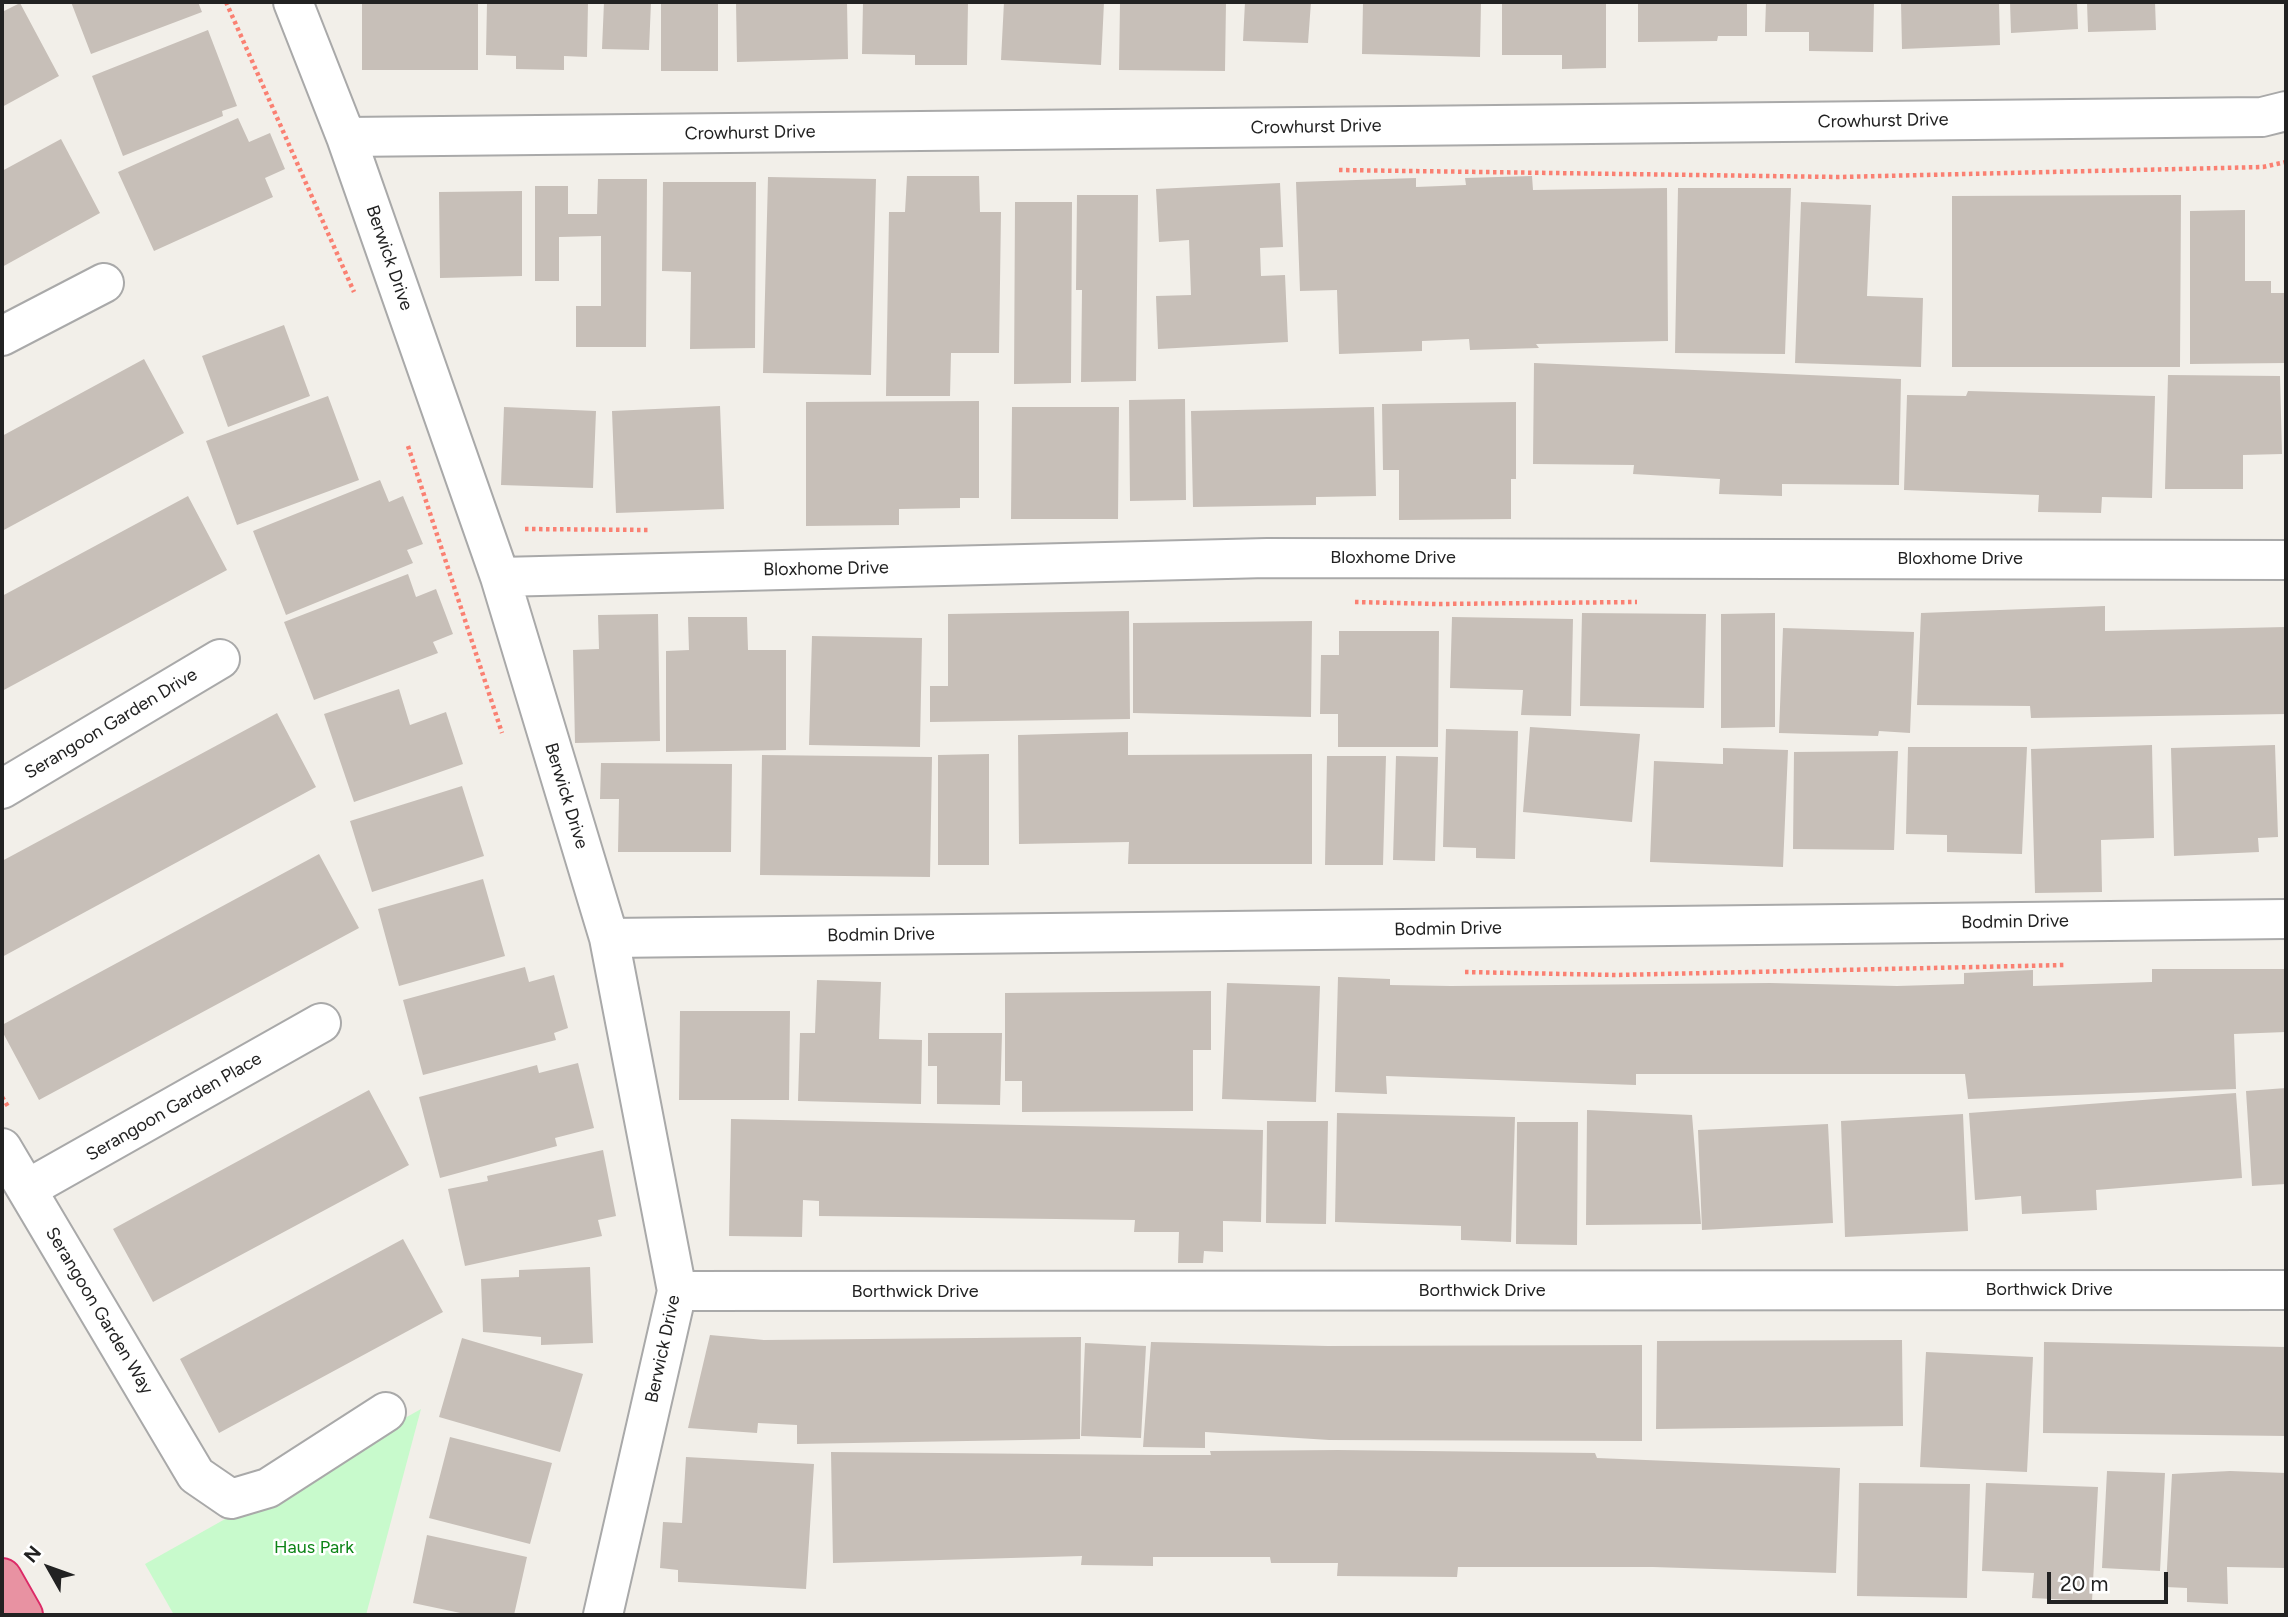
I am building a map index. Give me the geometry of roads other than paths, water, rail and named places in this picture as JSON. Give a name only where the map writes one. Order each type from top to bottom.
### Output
[{"type":"highway","points":[[2,1578],[23,1615]]},
{"type":"street","name":"Berwick Drive","points":[[293,2],[346,137],[500,577],[609,938],[677,1292],[603,1615]]},
{"type":"street","name":"Crowhurst Drive","points":[[346,137],[2262,117],[2286,111]]},
{"type":"street","points":[[2,337],[104,283]]},
{"type":"street","name":"Bloxhome Drive","points":[[500,577],[1267,558],[2286,560]]},
{"type":"street","name":"Serangoon Garden Drive","points":[[2,789],[220,659]]},
{"type":"street","name":"Bodmin Drive","points":[[609,938],[2286,919]]},
{"type":"street","name":"Serangoon Garden Place","points":[[27,1189],[321,1023]]},
{"type":"street","name":"Serangoon Garden Way","points":[[2,1148],[196,1475],[231,1499],[268,1488],[386,1412]]},
{"type":"street","name":"Borthwick Drive","points":[[677,1292],[2286,1290]]},
{"type":"park label","name":"Haus Park","points":[[314,1548]]}]
